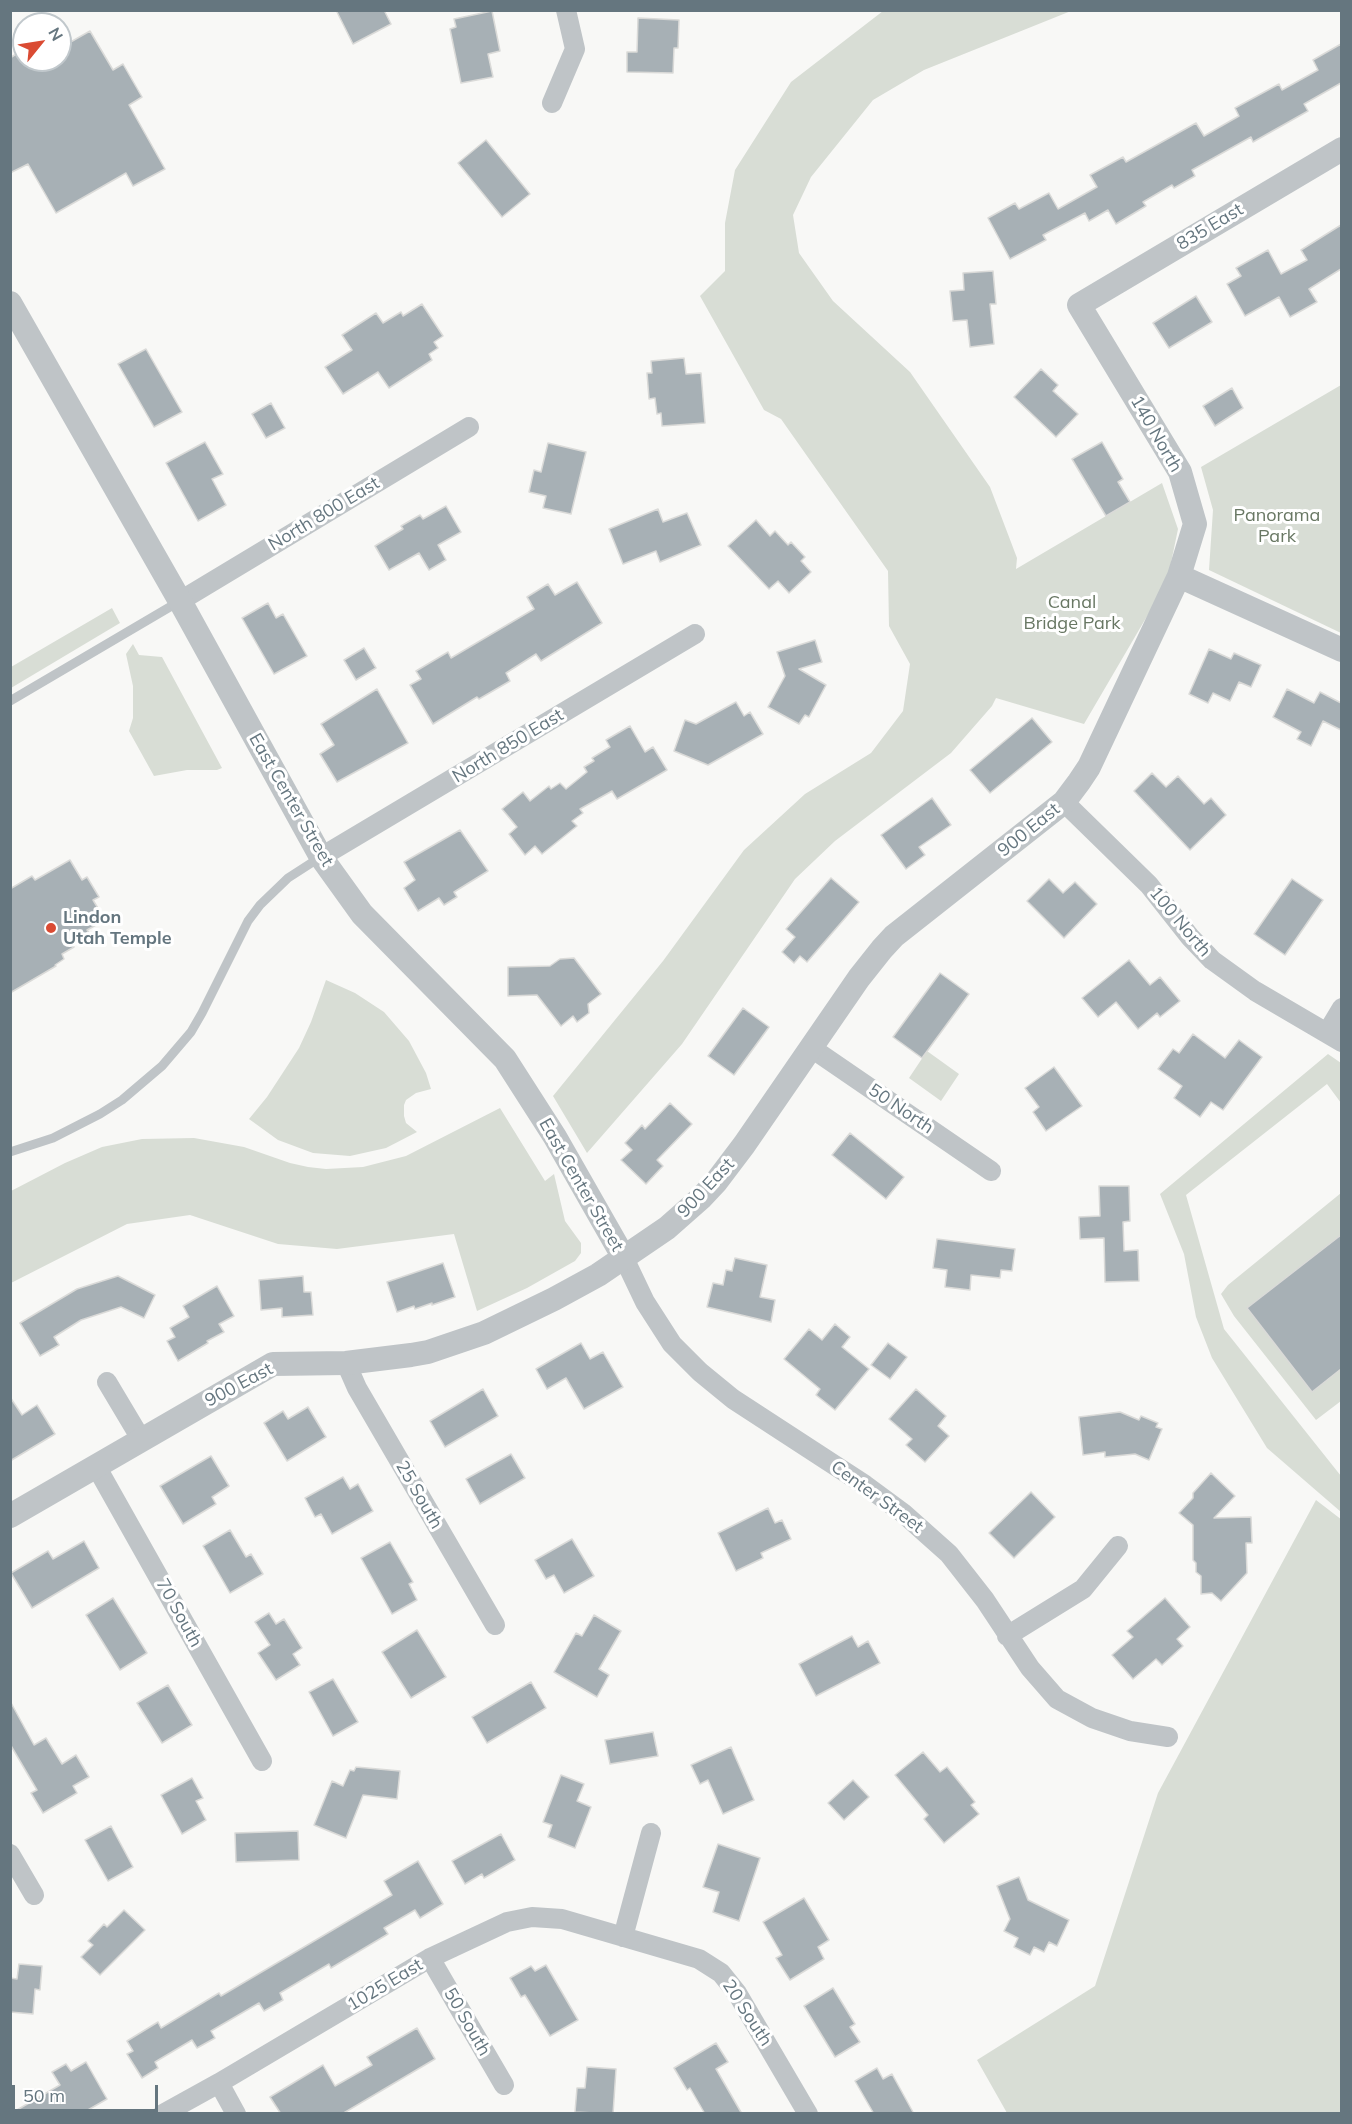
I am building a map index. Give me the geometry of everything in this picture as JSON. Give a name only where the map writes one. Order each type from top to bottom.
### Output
[{"type":"street","points":[[552,104],[575,50],[566,10]]},
{"type":"street","name":"835 East","points":[[1079,305],[1341,149]]},
{"type":"street","name":"East Center Street","points":[[10,303],[180,601],[321,857],[362,914],[505,1059],[555,1137],[624,1258]]},
{"type":"street","name":"140 North","points":[[1079,305],[1180,472],[1195,524],[1179,576]]},
{"type":"street","name":"North 800 East","points":[[180,601],[469,428]]},
{"type":"street","points":[[1179,576],[1341,650]]},
{"type":"street","name":"900 East","points":[[10,1516],[273,1364],[346,1364],[428,1352],[484,1334],[554,1299],[624,1258],[667,1228],[716,1182],[859,978],[894,936],[1064,802],[1089,767],[1179,576]]},
{"type":"street","name":"North 850 East","points":[[321,857],[695,634]]},
{"type":"street","name":"100 North","points":[[1064,802],[1149,885],[1190,937],[1212,960],[1255,991],[1334,1037]]},
{"type":"street","points":[[1334,1037],[1341,1008]]},
{"type":"street","name":"50 North","points":[[810,1047],[991,1171]]},
{"type":"street","name":"Center Street","points":[[624,1258],[645,1302],[672,1344],[733,1400],[865,1485],[903,1513],[949,1554],[985,1600],[1030,1668],[1057,1699],[1092,1718],[1130,1731],[1168,1737]]},
{"type":"street","name":"25 South","points":[[346,1364],[357,1388],[495,1625]]},
{"type":"street","points":[[107,1382],[141,1439]]},
{"type":"street","name":"70 South","points":[[96,1466],[262,1761]]},
{"type":"street","points":[[1007,1636],[1083,1589],[1118,1546]]},
{"type":"street","points":[[622,1937],[651,1833]]},
{"type":"street","points":[[10,1854],[34,1895]]},
{"type":"street","name":"1025 East","points":[[163,2114],[430,1958],[507,1922],[532,1917],[562,1919],[622,1937]]},
{"type":"street","name":"20 South","points":[[622,1937],[699,1959],[721,1973],[737,1993],[808,2114]]},
{"type":"street","name":"50 South","points":[[430,1958],[504,2085]]},
{"type":"street","points":[[219,2083],[236,2114]]},
{"type":"lane","points":[[10,701],[180,601]]},
{"type":"lane","points":[[10,1152],[53,1137],[100,1114],[122,1100],[162,1066],[191,1032],[216,988],[248,921],[260,905],[288,878],[321,857]]},
{"type":"green space","name":"Canal Bridge Park","points":[[883,11],[1071,11],[924,70],[873,100],[811,177],[793,215],[799,253],[833,301],[910,372],[990,487],[1017,558],[1016,569],[1162,483],[1178,529],[1167,582],[1084,724],[996,698],[992,706],[951,753],[835,841],[795,879],[682,1044],[587,1153],[553,1096],[663,961],[744,850],[805,794],[871,753],[903,711],[910,664],[889,626],[888,571],[781,419],[764,410],[700,296],[725,271],[725,223],[735,170],[791,82]]},
{"type":"green space","name":"Panorama Park","points":[[1341,385],[1341,633],[1209,570],[1213,510],[1201,467]]},
{"type":"green space","points":[[112,608],[120,623],[11,688],[11,667]]},
{"type":"green space","points":[[133,644],[139,655],[162,657],[222,768],[187,770],[154,776],[129,731],[133,718],[133,686],[126,654]]},
{"type":"green space","points":[[326,980],[355,993],[384,1012],[409,1041],[426,1073],[431,1089],[416,1093],[406,1100],[404,1105],[406,1123],[417,1132],[386,1148],[350,1156],[313,1153],[278,1140],[249,1119],[267,1097],[299,1048]]},
{"type":"green space","points":[[927,1051],[959,1074],[941,1101],[909,1078]]},
{"type":"green space","points":[[1328,1054],[1341,1063],[1341,1103],[1327,1084],[1186,1195],[1224,1329],[1341,1476],[1341,1512],[1267,1448],[1212,1358],[1196,1317],[1184,1254],[1160,1194]]},
{"type":"green space","points":[[500,1108],[545,1181],[554,1174],[565,1221],[581,1243],[581,1253],[575,1261],[527,1288],[477,1311],[454,1234],[337,1249],[278,1244],[190,1215],[127,1224],[11,1283],[11,1191],[102,1147],[142,1139],[194,1138],[244,1147],[308,1167],[326,1169],[363,1167],[406,1156]]},
{"type":"green space","points":[[1341,1193],[1341,1235],[1247,1308],[1312,1392],[1341,1369],[1341,1401],[1316,1420],[1234,1316],[1221,1294],[1228,1285]]},
{"type":"green space","points":[[1316,1500],[1342,1520],[1341,2113],[1007,2113],[977,2060],[1095,1986],[1158,1793]]},
{"type":"building","points":[[336,10],[384,10],[391,24],[353,44]]},
{"type":"building","points":[[492,11],[500,51],[488,54],[493,77],[461,83],[450,29],[456,27],[454,19]]},
{"type":"building","points":[[638,18],[679,20],[678,48],[674,48],[673,73],[627,72],[627,52],[637,52]]},
{"type":"building","points":[[90,31],[113,70],[123,64],[142,97],[129,105],[165,169],[133,186],[126,173],[56,213],[28,164],[10,173],[10,58],[12,57],[12,72],[72,72],[72,41]]},
{"type":"building","points":[[1341,44],[1341,83],[1304,104],[1308,111],[1253,142],[1251,137],[1192,170],[1195,176],[1174,188],[1172,185],[1143,202],[1146,206],[1116,224],[1108,210],[1089,221],[1085,213],[1043,235],[1046,240],[1010,259],[988,218],[1015,203],[1019,209],[1049,193],[1058,209],[1097,187],[1090,175],[1123,157],[1126,162],[1196,123],[1204,136],[1239,116],[1235,108],[1279,84],[1282,90],[1318,70],[1313,60]]},
{"type":"building","points":[[486,140],[530,194],[502,217],[458,163]]},
{"type":"building","points":[[1341,225],[1341,269],[1309,289],[1317,302],[1290,317],[1279,297],[1245,316],[1227,284],[1241,276],[1236,268],[1268,250],[1281,274],[1307,260],[1301,250]]},
{"type":"building","points":[[993,271],[996,304],[990,304],[994,344],[970,347],[967,320],[953,321],[950,291],[964,290],[963,273]]},
{"type":"building","points":[[1196,296],[1212,322],[1169,348],[1153,323]]},
{"type":"building","points":[[422,304],[443,336],[434,342],[438,348],[429,354],[432,360],[389,388],[378,372],[343,394],[325,367],[352,350],[342,335],[376,313],[383,323],[401,312],[403,316]]},
{"type":"building","points":[[146,349],[182,412],[154,427],[118,364]]},
{"type":"building","points":[[684,358],[686,374],[701,373],[705,423],[662,426],[661,413],[657,414],[655,398],[649,399],[647,373],[652,373],[651,361]]},
{"type":"building","points":[[1041,369],[1058,385],[1053,391],[1078,414],[1056,437],[1014,397]]},
{"type":"building","points":[[1232,388],[1243,408],[1215,426],[1203,406]]},
{"type":"building","points":[[271,403],[285,428],[266,438],[252,414]]},
{"type":"building","points":[[205,442],[223,474],[212,479],[226,505],[198,521],[166,463]]},
{"type":"building","points":[[1102,442],[1123,479],[1118,482],[1130,502],[1106,516],[1072,459]]},
{"type":"building","points":[[548,443],[586,452],[571,514],[543,508],[546,496],[529,492],[534,470],[541,472]]},
{"type":"building","points":[[446,506],[461,532],[438,545],[446,560],[429,570],[419,553],[389,570],[375,546],[403,529],[401,526],[420,515],[423,519]]},
{"type":"building","points":[[658,509],[663,522],[687,513],[701,545],[660,562],[656,551],[623,564],[609,529]]},
{"type":"building","points":[[756,520],[770,536],[775,531],[788,545],[791,542],[805,557],[801,561],[811,572],[789,593],[778,581],[769,589],[728,546]]},
{"type":"building","points":[[577,582],[602,623],[541,661],[536,654],[506,673],[510,681],[479,699],[477,697],[433,724],[410,685],[421,679],[416,671],[448,652],[451,658],[534,609],[527,597],[548,584],[555,595]]},
{"type":"building","points":[[268,603],[276,618],[283,614],[307,656],[274,674],[242,618]]},
{"type":"building","points":[[815,640],[822,662],[799,669],[826,685],[809,717],[805,715],[799,724],[768,707],[785,676],[777,652]]},
{"type":"building","points":[[364,648],[376,668],[356,680],[344,660]]},
{"type":"building","points":[[1209,649],[1231,659],[1234,653],[1261,665],[1251,687],[1239,682],[1230,701],[1213,693],[1208,703],[1189,694]]},
{"type":"building","points":[[377,689],[408,743],[337,782],[320,754],[334,745],[321,724]]},
{"type":"building","points":[[1287,689],[1314,703],[1320,692],[1341,703],[1341,730],[1323,721],[1311,746],[1297,739],[1301,732],[1273,717]]},
{"type":"building","points":[[736,702],[744,716],[750,712],[763,734],[708,765],[674,751],[685,720],[696,724]]},
{"type":"building","points":[[1032,718],[1052,742],[990,793],[970,770]]},
{"type":"building","points":[[630,726],[645,752],[653,747],[667,770],[617,799],[612,791],[580,809],[583,813],[572,821],[577,826],[542,854],[535,846],[525,855],[509,834],[517,827],[502,809],[523,792],[530,801],[549,786],[551,789],[560,783],[566,789],[587,772],[584,767],[594,761],[592,758],[610,747],[606,740]]},
{"type":"building","points":[[1152,773],[1166,787],[1178,776],[1204,804],[1211,798],[1226,815],[1190,850],[1134,791]]},
{"type":"building","points":[[932,798],[951,825],[919,847],[925,855],[906,869],[881,835]]},
{"type":"building","points":[[460,830],[488,871],[454,892],[457,897],[444,905],[439,898],[418,911],[404,888],[415,880],[404,862]]},
{"type":"building","name":"Lindon Utah Temple","points":[[70,860],[82,880],[87,877],[99,897],[93,900],[105,920],[87,930],[89,933],[72,943],[74,947],[62,954],[64,959],[56,966],[10,993],[10,889],[32,876],[35,880]]},
{"type":"building","points":[[831,878],[859,902],[807,962],[800,956],[794,963],[782,952],[795,937],[786,929]]},
{"type":"building","points":[[1049,879],[1063,893],[1075,882],[1097,904],[1064,938],[1027,901]]},
{"type":"building","points":[[1292,879],[1323,900],[1285,955],[1254,934]]},
{"type":"building","points":[[574,958],[601,994],[588,1004],[589,1013],[577,1022],[573,1016],[561,1026],[537,995],[508,996],[508,967],[550,966],[560,959]]},
{"type":"building","points":[[1129,960],[1150,985],[1160,977],[1180,1001],[1160,1017],[1157,1013],[1138,1029],[1116,1002],[1098,1017],[1082,998]]},
{"type":"building","points":[[940,973],[969,994],[922,1058],[893,1037]]},
{"type":"building","points":[[743,1008],[769,1027],[734,1075],[708,1056]]},
{"type":"building","points":[[1193,1034],[1225,1058],[1239,1040],[1262,1057],[1223,1110],[1211,1102],[1200,1117],[1174,1098],[1182,1086],[1158,1069],[1173,1049],[1179,1053]]},
{"type":"building","points":[[1054,1067],[1082,1106],[1046,1131],[1033,1112],[1039,1107],[1025,1088]]},
{"type":"building","points":[[670,1103],[692,1124],[657,1160],[663,1166],[646,1184],[621,1160],[632,1150],[625,1143],[642,1125],[645,1129]]},
{"type":"building","points":[[850,1133],[904,1177],[886,1199],[832,1155]]},
{"type":"building","points":[[1099,1186],[1129,1186],[1130,1221],[1123,1222],[1124,1251],[1138,1250],[1139,1281],[1105,1282],[1104,1238],[1080,1239],[1079,1217],[1100,1216]]},
{"type":"building","points":[[1341,1235],[1341,1369],[1312,1392],[1247,1308]]},
{"type":"building","points":[[937,1239],[1015,1249],[1012,1271],[1001,1270],[1000,1278],[971,1275],[970,1290],[945,1287],[947,1270],[933,1268]]},
{"type":"building","points":[[735,1258],[767,1265],[760,1297],[775,1300],[771,1322],[707,1307],[713,1283],[723,1285],[726,1270],[732,1271]]},
{"type":"building","points":[[443,1263],[455,1297],[432,1305],[432,1303],[415,1309],[414,1306],[397,1312],[387,1282]]},
{"type":"building","points":[[118,1276],[155,1295],[144,1318],[121,1307],[81,1320],[54,1337],[59,1345],[40,1356],[20,1323],[77,1289]]},
{"type":"building","points":[[303,1276],[304,1292],[311,1292],[313,1315],[282,1317],[282,1308],[261,1310],[259,1280]]},
{"type":"building","points":[[217,1286],[234,1316],[219,1324],[224,1332],[178,1361],[167,1341],[175,1337],[170,1328],[189,1317],[183,1306]]},
{"type":"building","points":[[835,1324],[850,1337],[842,1347],[869,1369],[835,1410],[816,1395],[820,1389],[784,1359],[809,1329],[822,1340]]},
{"type":"building","points":[[581,1343],[590,1359],[603,1352],[623,1387],[584,1409],[566,1378],[547,1389],[536,1369]]},
{"type":"building","points":[[888,1343],[907,1357],[890,1379],[871,1365]]},
{"type":"building","points":[[483,1389],[498,1416],[445,1447],[430,1421]]},
{"type":"building","points":[[916,1389],[946,1416],[938,1426],[949,1436],[925,1462],[906,1445],[912,1439],[889,1419]]},
{"type":"building","points":[[10,1397],[22,1415],[37,1405],[55,1434],[10,1461]]},
{"type":"building","points":[[308,1407],[326,1437],[287,1461],[264,1423],[283,1411],[288,1419]]},
{"type":"building","points":[[1120,1412],[1139,1420],[1141,1416],[1158,1423],[1156,1427],[1162,1429],[1149,1460],[1135,1454],[1105,1457],[1105,1452],[1083,1455],[1079,1417]]},
{"type":"building","points":[[511,1454],[525,1478],[480,1504],[466,1479]]},
{"type":"building","points":[[211,1456],[229,1486],[212,1497],[216,1504],[183,1524],[160,1486]]},
{"type":"building","points":[[1211,1473],[1235,1496],[1214,1518],[1251,1517],[1252,1543],[1246,1543],[1247,1573],[1221,1601],[1212,1593],[1201,1594],[1201,1576],[1196,1572],[1196,1563],[1193,1560],[1193,1525],[1179,1513]]},
{"type":"building","points":[[343,1477],[350,1489],[358,1484],[373,1511],[332,1534],[321,1514],[315,1517],[305,1498]]},
{"type":"building","points":[[1031,1492],[1055,1517],[1014,1558],[989,1533]]},
{"type":"building","points":[[768,1508],[775,1523],[782,1520],[791,1539],[761,1553],[763,1558],[736,1571],[718,1533]]},
{"type":"building","points":[[230,1530],[246,1557],[251,1554],[263,1574],[230,1593],[203,1546]]},
{"type":"building","points":[[572,1539],[594,1576],[564,1593],[554,1575],[546,1579],[535,1560]]},
{"type":"building","points":[[84,1541],[99,1568],[32,1608],[11,1573],[48,1551],[53,1559]]},
{"type":"building","points":[[390,1542],[413,1582],[409,1584],[417,1600],[392,1614],[361,1558]]},
{"type":"building","points":[[113,1598],[147,1653],[120,1670],[86,1615]]},
{"type":"building","points":[[1165,1598],[1190,1627],[1177,1639],[1183,1646],[1162,1665],[1156,1659],[1133,1679],[1112,1655],[1133,1637],[1127,1631]]},
{"type":"building","points":[[269,1613],[276,1624],[284,1619],[302,1648],[293,1654],[300,1665],[276,1680],[258,1653],[270,1645],[255,1622]]},
{"type":"building","points":[[594,1615],[621,1631],[599,1669],[609,1675],[597,1697],[554,1672],[576,1633],[582,1636]]},
{"type":"building","points":[[417,1630],[446,1677],[411,1698],[382,1652]]},
{"type":"building","points":[[852,1636],[858,1647],[868,1641],[880,1663],[816,1696],[799,1664]]},
{"type":"building","points":[[333,1679],[358,1722],[333,1736],[309,1692]]},
{"type":"building","points":[[531,1682],[546,1708],[487,1743],[472,1717]]},
{"type":"building","points":[[168,1685],[192,1725],[162,1743],[137,1703]]},
{"type":"building","points":[[10,1701],[34,1745],[46,1738],[62,1764],[76,1755],[89,1777],[73,1786],[77,1793],[43,1813],[31,1793],[37,1790],[10,1744]]},
{"type":"building","points":[[653,1732],[658,1756],[610,1764],[605,1740]]},
{"type":"building","points":[[731,1747],[754,1800],[723,1814],[708,1780],[700,1784],[691,1765]]},
{"type":"building","points":[[923,1752],[940,1772],[947,1767],[975,1802],[971,1805],[979,1814],[944,1843],[924,1819],[928,1815],[895,1775]]},
{"type":"building","points":[[356,1767],[400,1771],[397,1799],[363,1795],[346,1838],[314,1825],[332,1781],[343,1786],[350,1770],[354,1771]]},
{"type":"building","points":[[561,1775],[584,1784],[577,1801],[591,1807],[575,1848],[548,1837],[552,1825],[543,1822]]},
{"type":"building","points":[[192,1778],[203,1798],[196,1801],[206,1820],[182,1834],[161,1795]]},
{"type":"building","points":[[853,1780],[869,1797],[844,1820],[828,1803]]},
{"type":"building","points":[[111,1826],[133,1867],[108,1881],[85,1840]]},
{"type":"building","points":[[298,1831],[299,1860],[236,1862],[235,1833]]},
{"type":"building","points":[[501,1834],[515,1860],[484,1878],[482,1874],[465,1884],[452,1861]]},
{"type":"building","points":[[718,1844],[760,1858],[739,1921],[713,1912],[719,1892],[703,1887]]},
{"type":"building","points":[[418,1861],[443,1904],[420,1918],[415,1910],[384,1928],[388,1934],[331,1968],[329,1964],[280,1993],[283,2000],[264,2011],[259,2003],[211,2031],[215,2038],[197,2048],[192,2040],[155,2062],[158,2068],[142,2078],[127,2054],[133,2051],[127,2041],[158,2022],[161,2028],[219,1993],[221,1996],[392,1895],[384,1881]]},
{"type":"building","points":[[1019,1877],[1028,1900],[1069,1920],[1057,1946],[1049,1942],[1044,1952],[1034,1947],[1030,1955],[1014,1947],[1018,1938],[1004,1931],[1010,1919],[997,1886]]},
{"type":"building","points":[[804,1898],[829,1940],[818,1947],[824,1959],[790,1980],[776,1958],[782,1955],[763,1922]]},
{"type":"building","points":[[124,1910],[145,1930],[100,1975],[81,1957],[93,1945],[88,1941],[104,1924],[107,1927]]},
{"type":"building","points":[[19,1964],[42,1966],[40,1990],[35,1989],[33,2014],[10,2012],[10,1978],[17,1979]]},
{"type":"building","points":[[546,1965],[578,2020],[550,2036],[525,1995],[521,1997],[510,1978],[531,1966],[535,1971]]},
{"type":"building","points":[[833,1988],[855,2024],[850,2027],[860,2042],[835,2057],[804,2006]]},
{"type":"building","points":[[417,2028],[435,2059],[342,2114],[281,2114],[270,2097],[323,2065],[335,2086],[372,2065],[367,2057]]},
{"type":"building","points":[[716,2043],[728,2062],[716,2069],[742,2114],[705,2114],[690,2088],[687,2090],[674,2068]]},
{"type":"building","points":[[86,2062],[107,2099],[81,2114],[10,2114],[60,2085],[52,2072],[66,2064],[71,2071]]},
{"type":"building","points":[[587,2067],[616,2069],[613,2114],[575,2112],[577,2088],[585,2088]]},
{"type":"building","points":[[877,2068],[883,2079],[892,2074],[914,2114],[874,2114],[855,2081]]},
{"type":"place","name":"Lindon Utah Temple","points":[[51,928]]}]
